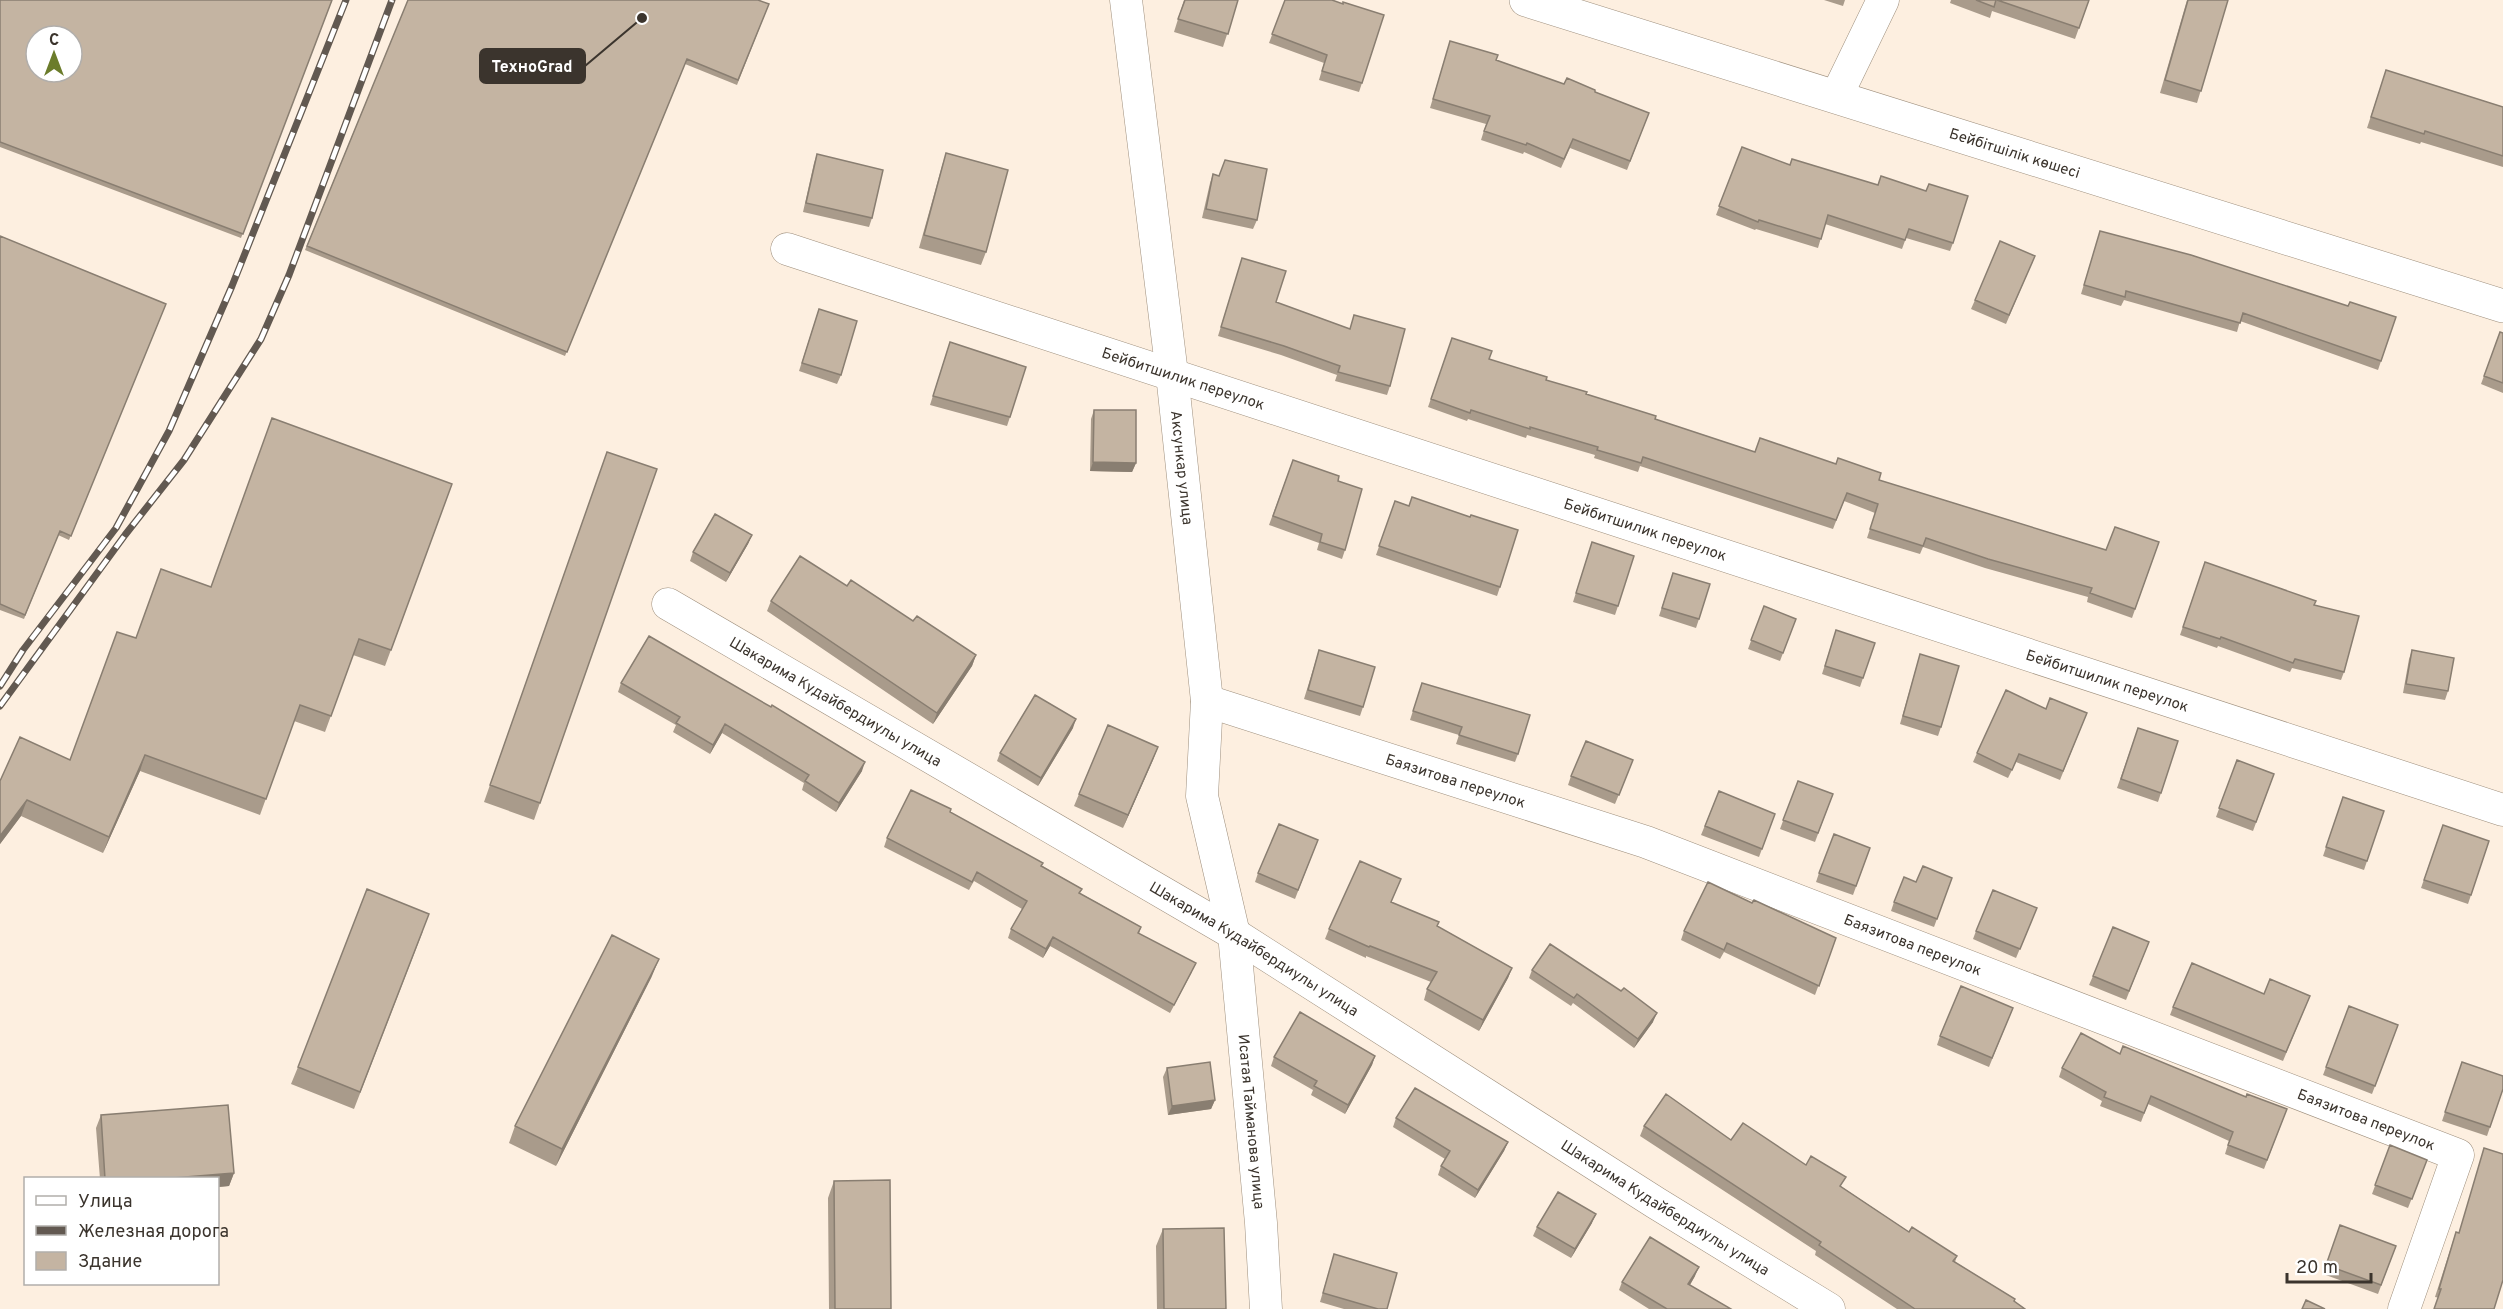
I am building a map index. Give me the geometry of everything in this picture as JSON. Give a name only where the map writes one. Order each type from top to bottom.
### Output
[{"type":"street","name":"Аксункар улица","points":[[1126,0],[1172,374],[1207,701],[1202,796],[1234,934]]},
{"type":"street","name":"Бейбітшілік көшесі","points":[[1526,0],[2503,306]]},
{"type":"street","points":[[1836,97],[1883,0]]},
{"type":"street","name":"Бейбитшилик переулок","points":[[787,249],[2503,810]]},
{"type":"street","name":"Шакарима Кудайбердиулы улица","points":[[668,604],[1234,934],[1656,1203],[1829,1309]]},
{"type":"street","name":"Баязитова переулок","points":[[1207,701],[1646,842],[2458,1155],[2404,1309]]},
{"type":"street","name":"Исатая Тайманова улица","points":[[1234,934],[1261,1223],[1266,1309]]},
{"type":"building","points":[[0,0],[332,0],[243,234],[0,142]]},
{"type":"building","points":[[408,0],[758,0],[769,4],[738,80],[687,59],[567,352],[307,246]]},
{"type":"building","points":[[1185,0],[1238,0],[1228,34],[1178,19]]},
{"type":"building","points":[[1285,0],[1332,0],[1384,15],[1362,83],[1322,71],[1327,55],[1272,34]]},
{"type":"building","points":[[1976,0],[1996,0],[1994,7]]},
{"type":"building","points":[[1997,0],[2089,0],[2079,28]]},
{"type":"building","points":[[2188,0],[2228,0],[2201,91],[2165,80]]},
{"type":"building","points":[[1450,41],[1498,55],[1496,60],[1564,84],[1567,78],[1595,92],[1649,113],[1630,161],[1573,139],[1564,159],[1527,143],[1526,145],[1484,131],[1490,116],[1433,99]]},
{"type":"building","points":[[2386,70],[2503,107],[2503,156],[2425,131],[2424,134],[2371,117]]},
{"type":"building","points":[[1742,147],[1790,165],[1792,159],[1878,185],[1881,176],[1926,191],[1929,184],[1968,196],[1953,243],[1909,229],[1905,240],[1828,215],[1821,239],[1759,220],[1758,222],[1719,206]]},
{"type":"building","points":[[946,153],[1008,170],[986,252],[924,235]]},
{"type":"building","points":[[817,154],[883,170],[872,218],[806,203]]},
{"type":"building","points":[[1225,160],[1267,169],[1257,220],[1206,209],[1213,174],[1219,176]]},
{"type":"building","points":[[2100,231],[2191,255],[2348,306],[2350,302],[2396,317],[2381,361],[2243,313],[2240,323],[2126,291],[2125,297],[2084,285]]},
{"type":"building","points":[[0,236],[166,304],[71,536],[60,531],[25,615],[0,604]]},
{"type":"building","points":[[2000,241],[2035,256],[2009,315],[1975,300]]},
{"type":"building","points":[[1242,258],[1286,271],[1276,302],[1350,329],[1354,315],[1405,329],[1390,386],[1338,372],[1340,366],[1221,327]]},
{"type":"building","points":[[819,309],[857,321],[841,375],[802,363]]},
{"type":"building","points":[[2500,332],[2503,333],[2503,383],[2484,376]]},
{"type":"building","points":[[1452,338],[1492,351],[1489,359],[1547,377],[1546,380],[1587,392],[1586,394],[1656,416],[1655,419],[1755,452],[1760,438],[1836,464],[1838,458],[1881,473],[1879,480],[2106,550],[2115,527],[2159,542],[2135,609],[2090,593],[2092,588],[1988,559],[1926,538],[1923,546],[1870,529],[1878,504],[1847,493],[1836,520],[1643,457],[1641,463],[1597,450],[1598,447],[1471,410],[1470,413],[1431,399]]},
{"type":"building","points":[[950,342],[1026,367],[1010,417],[933,396]]},
{"type":"building","points":[[1094,410],[1136,410],[1136,463],[1093,462]]},
{"type":"building","points":[[272,418],[452,484],[391,650],[359,639],[331,716],[300,705],[266,799],[145,755],[109,837],[27,800],[0,836],[0,781],[20,737],[70,760],[117,632],[136,638],[161,569],[211,587]]},
{"type":"building","points":[[607,452],[657,469],[540,803],[490,785]]},
{"type":"building","points":[[1293,460],[1339,476],[1338,481],[1362,489],[1345,550],[1320,542],[1322,534],[1273,516]]},
{"type":"building","points":[[1412,497],[1470,517],[1471,515],[1518,530],[1500,587],[1379,546],[1395,501],[1409,506]]},
{"type":"building","points":[[715,514],[752,535],[730,573],[693,552]]},
{"type":"building","points":[[1592,542],[1634,556],[1618,606],[1576,593]]},
{"type":"building","points":[[800,556],[847,586],[851,580],[913,621],[917,616],[976,655],[937,713],[771,601]]},
{"type":"building","points":[[2205,562],[2316,601],[2314,605],[2359,616],[2344,672],[2295,659],[2293,663],[2221,637],[2220,639],[2183,627]]},
{"type":"building","points":[[1673,573],[1710,584],[1699,619],[1662,608]]},
{"type":"building","points":[[1764,606],[1796,619],[1783,653],[1751,640]]},
{"type":"building","points":[[1836,630],[1875,643],[1863,678],[1825,666]]},
{"type":"building","points":[[649,636],[771,707],[772,705],[865,762],[839,803],[805,781],[809,775],[725,724],[713,745],[676,723],[680,717],[621,683]]},
{"type":"building","points":[[1319,650],[1375,667],[1363,707],[1308,690]]},
{"type":"building","points":[[2412,650],[2454,658],[2448,691],[2406,684]]},
{"type":"building","points":[[1920,654],[1959,666],[1941,727],[1903,716]]},
{"type":"building","points":[[1422,683],[1530,715],[1518,754],[1459,735],[1462,727],[1413,711]]},
{"type":"building","points":[[2006,690],[2046,709],[2050,698],[2087,713],[2063,771],[2019,754],[2012,770],[1977,753]]},
{"type":"building","points":[[1035,695],[1076,719],[1041,778],[1000,753]]},
{"type":"building","points":[[1108,725],[1158,747],[1128,815],[1079,794]]},
{"type":"building","points":[[2138,728],[2178,741],[2161,793],[2121,779]]},
{"type":"building","points":[[1586,741],[1633,760],[1619,795],[1571,776]]},
{"type":"building","points":[[2237,760],[2274,774],[2256,822],[2219,808]]},
{"type":"building","points":[[1798,781],[1833,794],[1818,833],[1783,820]]},
{"type":"building","points":[[911,790],[951,809],[950,812],[1043,863],[1041,866],[1082,889],[1079,893],[1141,927],[1138,933],[1196,963],[1174,1005],[1053,937],[1046,949],[1011,929],[1027,901],[977,872],[972,882],[887,838]]},
{"type":"building","points":[[1719,791],[1775,814],[1762,849],[1705,826]]},
{"type":"building","points":[[2343,797],[2384,811],[2367,861],[2326,847]]},
{"type":"building","points":[[1279,824],[1318,840],[1298,890],[1258,873]]},
{"type":"building","points":[[2443,825],[2489,841],[2471,895],[2424,880]]},
{"type":"building","points":[[1834,834],[1870,848],[1856,886],[1819,873]]},
{"type":"building","points":[[1360,861],[1401,879],[1391,902],[1439,922],[1437,926],[1512,968],[1483,1020],[1427,989],[1437,972],[1369,947],[1329,929]]},
{"type":"building","points":[[1923,866],[1952,878],[1937,919],[1894,902],[1904,877],[1916,882]]},
{"type":"building","points":[[1708,882],[1752,903],[1754,900],[1836,938],[1819,986],[1727,943],[1724,950],[1684,931]]},
{"type":"building","points":[[367,889],[429,914],[360,1092],[298,1067]]},
{"type":"building","points":[[1993,890],[2037,908],[2020,949],[1976,931]]},
{"type":"building","points":[[2113,927],[2149,942],[2129,991],[2093,976]]},
{"type":"building","points":[[612,935],[659,959],[562,1149],[515,1126]]},
{"type":"building","points":[[1550,944],[1621,991],[1624,988],[1657,1013],[1638,1039],[1577,994],[1574,998],[1532,970]]},
{"type":"building","points":[[2192,963],[2264,994],[2270,979],[2310,996],[2286,1052],[2173,1007]]},
{"type":"building","points":[[1961,986],[2013,1008],[1992,1058],[1940,1036]]},
{"type":"building","points":[[2349,1006],[2398,1025],[2375,1086],[2326,1067]]},
{"type":"building","points":[[1300,1012],[1375,1056],[1348,1105],[1314,1086],[1317,1081],[1274,1057]]},
{"type":"building","points":[[2081,1033],[2120,1054],[2123,1046],[2246,1097],[2247,1094],[2287,1109],[2267,1160],[2228,1145],[2233,1132],[2151,1096],[2144,1113],[2104,1097],[2106,1092],[2062,1068]]},
{"type":"building","points":[[1210,1062],[1215,1100],[1172,1106],[1167,1068]]},
{"type":"building","points":[[2462,1062],[2503,1076],[2503,1089],[2490,1127],[2445,1112]]},
{"type":"building","points":[[1415,1088],[1508,1142],[1478,1190],[1441,1166],[1450,1151],[1396,1118]]},
{"type":"building","points":[[1666,1094],[1731,1140],[1743,1123],[1806,1165],[1811,1156],[1846,1177],[1840,1186],[1909,1232],[1912,1227],[1957,1256],[1953,1261],[2015,1299],[2014,1301],[2025,1309],[1915,1309],[1819,1245],[1821,1242],[1644,1126]]},
{"type":"building","points":[[228,1105],[234,1173],[185,1177],[105,1177],[101,1115]]},
{"type":"building","points":[[2390,1145],[2427,1160],[2412,1199],[2375,1185]]},
{"type":"building","points":[[2484,1148],[2503,1154],[2503,1280],[2494,1309],[2434,1309],[2456,1232],[2459,1233]]},
{"type":"building","points":[[890,1180],[891,1309],[835,1309],[834,1181]]},
{"type":"building","points":[[1558,1192],[1596,1214],[1575,1249],[1537,1227]]},
{"type":"building","points":[[2340,1225],[2396,1246],[2381,1285],[2326,1265]]},
{"type":"building","points":[[1224,1228],[1226,1309],[1164,1309],[1163,1229]]},
{"type":"building","points":[[1650,1237],[1699,1267],[1688,1284],[1731,1309],[1667,1309],[1622,1282]]},
{"type":"building","points":[[1334,1254],[1397,1273],[1387,1309],[1378,1309],[1323,1293]]},
{"type":"building","points":[[2306,1300],[2325,1309],[2302,1309]]},
{"type":"railway","points":[[0,686],[23,650],[116,528],[169,431],[232,286],[346,0]]},
{"type":"railway","points":[[0,706],[125,535],[184,460],[261,339],[289,275],[392,0]]},
{"type":"place","name":"ТехноGrad","points":[[642,18]]}]
